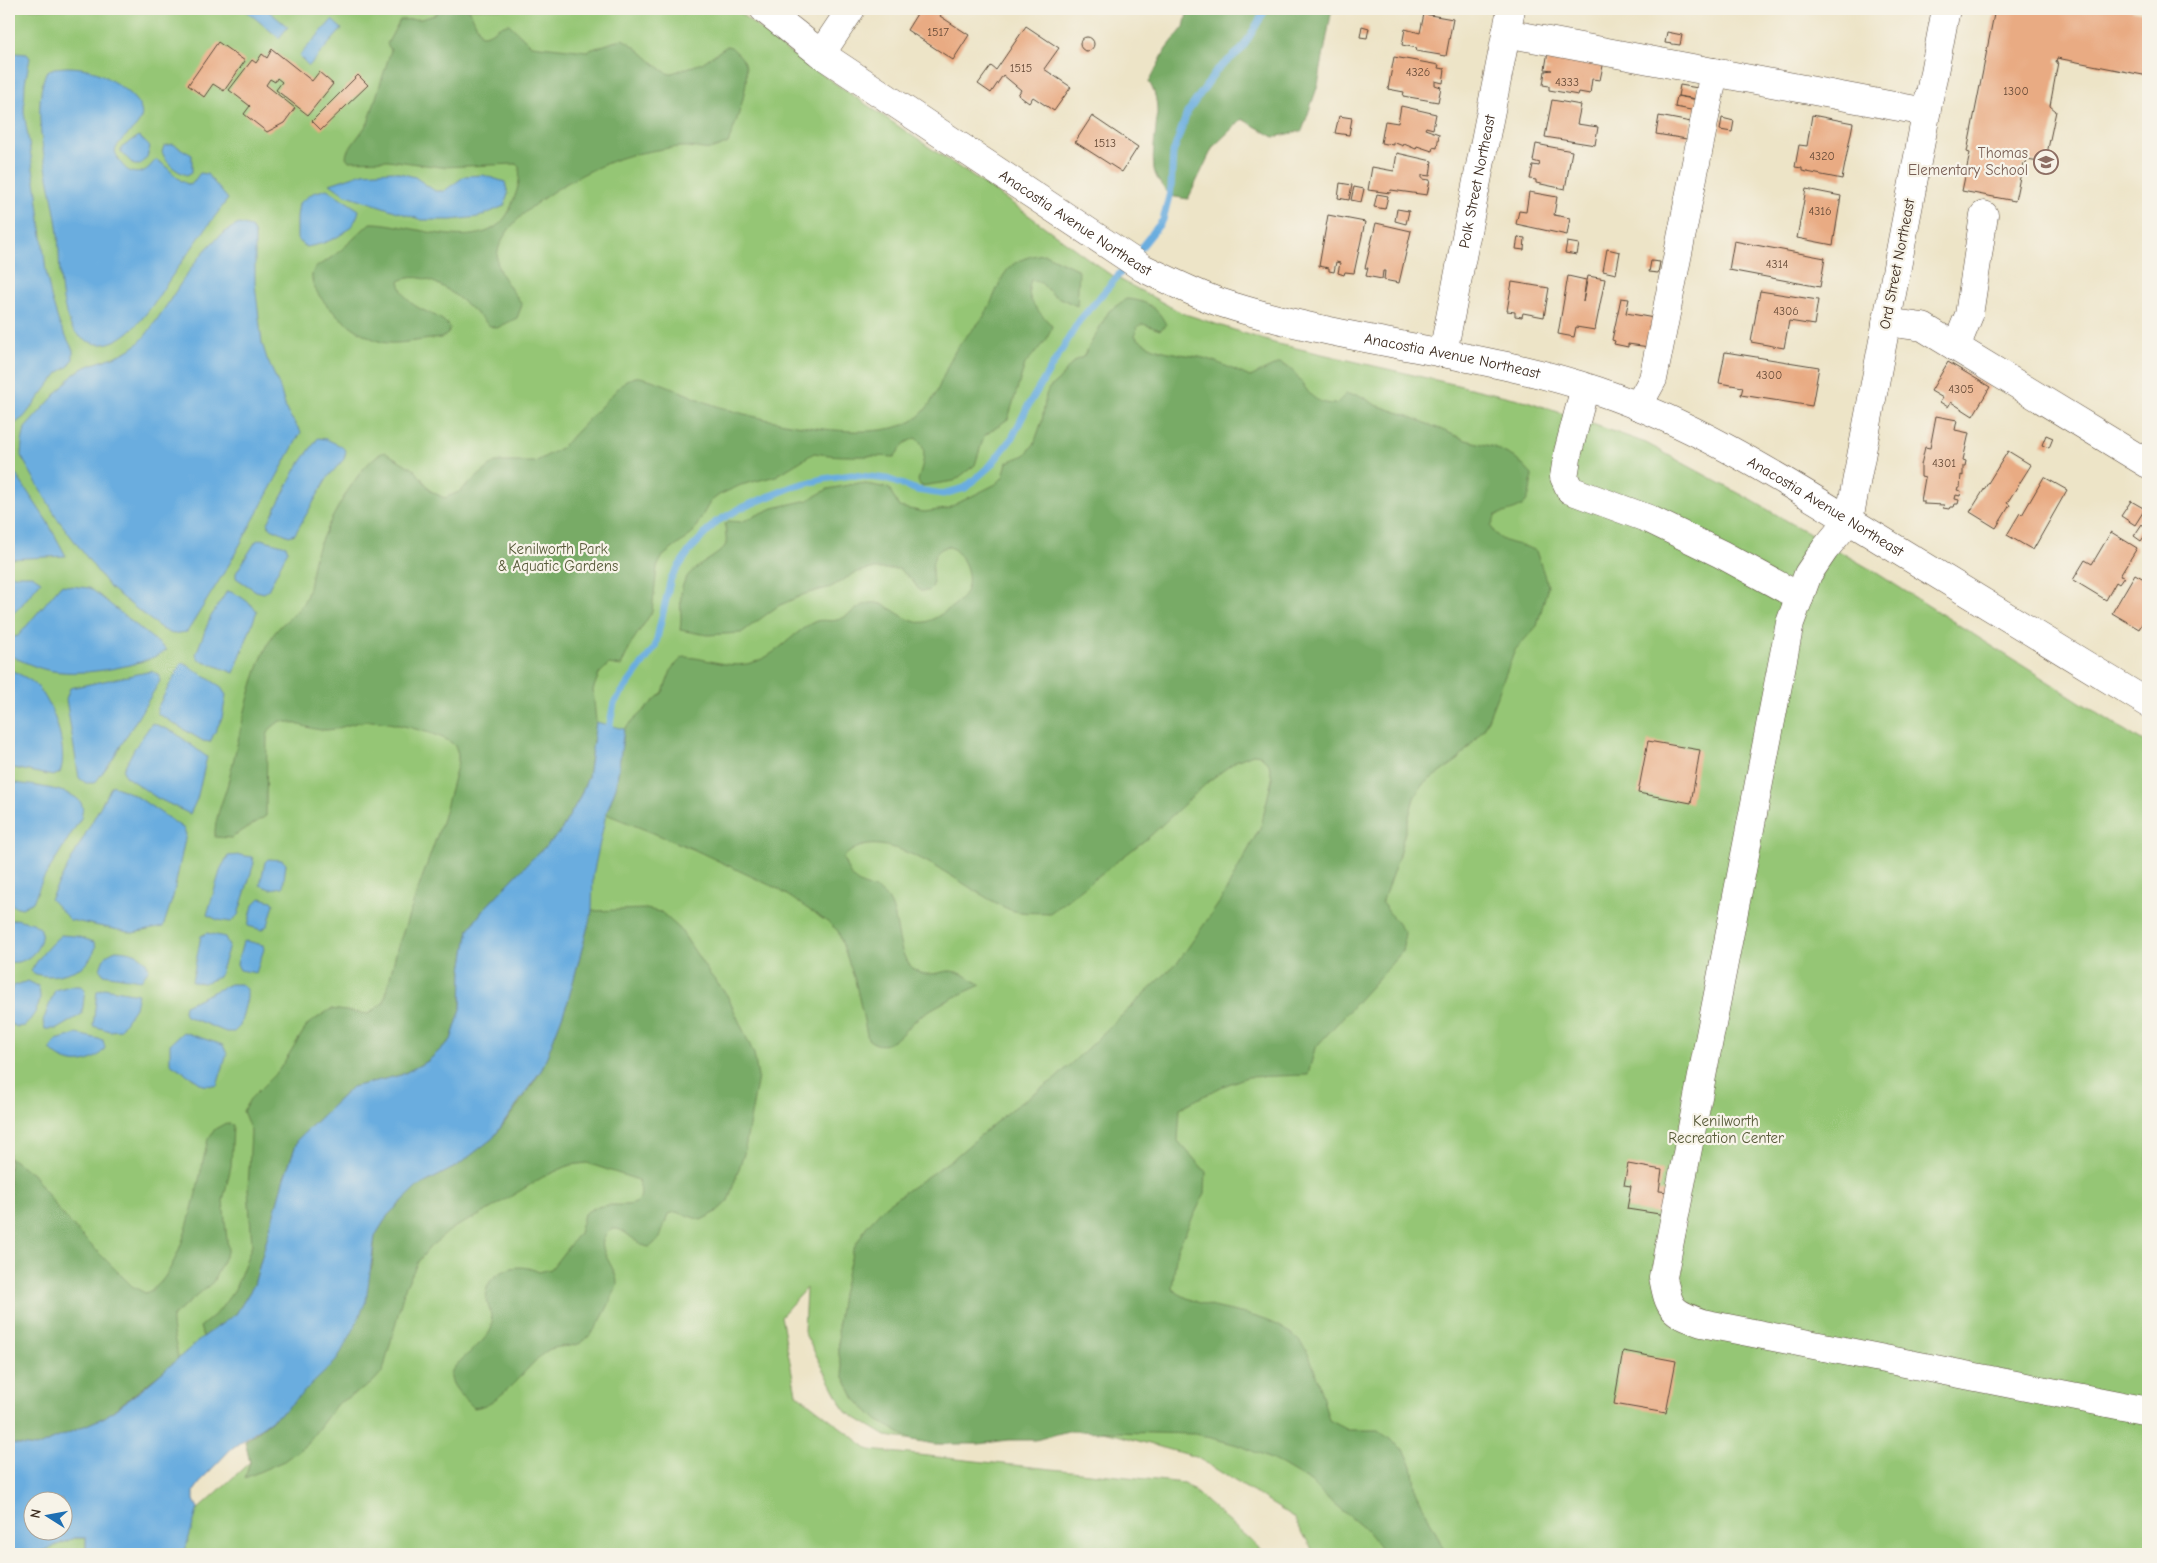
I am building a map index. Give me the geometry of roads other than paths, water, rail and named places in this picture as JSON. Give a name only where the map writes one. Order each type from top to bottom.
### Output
[{"type":"street","name":"Anacostia Avenue Northeast","points":[[764,9],[821,54],[1143,268],[1199,294],[1248,310],[1316,328],[1512,367],[1585,388],[1638,406],[1709,437],[1764,467],[2148,703]]},
{"type":"street","points":[[821,54],[851,9]]},
{"type":"street","name":"Ord Street Northeast","points":[[1849,520],[1946,9]]},
{"type":"street","points":[[1508,21],[1714,72],[1926,112]]},
{"type":"street","name":"Polk Street Northeast","points":[[1443,353],[1508,21]]},
{"type":"street","points":[[1638,406],[1653,379],[1714,72]]},
{"type":"street","points":[[1956,347],[1969,314],[1984,215]]},
{"type":"street","points":[[1886,322],[1923,327],[2148,464]]},
{"type":"street","points":[[1585,388],[1568,452],[1564,477],[1570,490],[1649,519],[1721,554],[1800,597]]},
{"type":"street","points":[[1849,520],[1808,574],[1788,632],[1663,1277],[1667,1299],[1679,1315],[1702,1323],[2148,1411]]},
{"type":"water","points":[[244,9],[266,9],[288,27],[279,38]]},
{"type":"water","points":[[332,20],[342,29],[309,66],[299,56]]},
{"type":"water","points":[[15,53],[27,54],[30,58],[25,83],[24,112],[37,194],[46,271],[51,297],[59,323],[73,350],[73,359],[69,366],[58,373],[24,417],[9,428],[9,56]]},
{"type":"water","points":[[67,67],[91,70],[97,73],[124,89],[138,104],[141,111],[139,123],[120,141],[115,151],[125,168],[134,173],[139,173],[146,170],[156,160],[181,181],[191,185],[200,173],[207,174],[228,199],[144,317],[115,341],[104,344],[89,341],[75,332],[66,312],[61,288],[57,226],[43,149],[40,109],[41,90],[46,72],[54,68]]},
{"type":"water","points":[[139,136],[150,147],[147,157],[140,165],[134,165],[121,152],[121,148]]},
{"type":"water","points":[[173,144],[192,155],[192,172],[187,175],[172,166],[162,152],[164,146]]},
{"type":"water","points":[[392,171],[415,177],[435,191],[444,191],[465,176],[483,175],[505,182],[508,194],[504,206],[479,217],[451,220],[422,220],[344,194],[330,184],[363,173]]},
{"type":"water","points":[[327,189],[359,210],[352,225],[339,236],[323,243],[306,247],[297,239],[299,203],[313,193]]},
{"type":"water","points":[[239,224],[251,227],[255,235],[255,284],[262,343],[279,385],[287,412],[301,432],[230,563],[187,632],[172,634],[162,629],[110,588],[57,518],[21,456],[22,442],[25,428],[74,374],[81,369],[129,350],[146,335],[204,251],[226,231]]},
{"type":"water","points":[[318,438],[326,439],[341,446],[346,451],[344,459],[328,477],[295,534],[289,536],[269,527],[268,523],[296,469]]},
{"type":"water","points":[[9,464],[47,521],[66,556],[9,559]]},
{"type":"water","points":[[261,539],[286,546],[288,550],[268,590],[264,593],[256,591],[236,578],[236,573],[256,541]]},
{"type":"water","points":[[9,575],[32,575],[41,581],[20,607],[9,617]]},
{"type":"water","points":[[61,585],[89,588],[167,650],[143,661],[128,665],[112,669],[80,672],[47,670],[9,655],[9,638],[18,636]]},
{"type":"water","points":[[227,591],[244,599],[257,611],[234,673],[198,659],[196,654],[210,618]]},
{"type":"water","points":[[182,662],[220,686],[226,695],[222,718],[210,742],[203,741],[158,714],[157,708]]},
{"type":"water","points":[[9,669],[36,685],[48,703],[61,740],[62,763],[60,773],[53,776],[9,767]]},
{"type":"water","points":[[152,671],[159,675],[160,681],[112,760],[95,783],[86,783],[79,778],[66,699],[70,688]]},
{"type":"water","points":[[596,722],[624,729],[616,787],[606,814],[593,875],[592,911],[568,1001],[542,1069],[493,1138],[457,1166],[417,1187],[388,1215],[375,1236],[366,1301],[353,1331],[336,1361],[284,1411],[231,1449],[205,1476],[194,1491],[194,1500],[198,1508],[184,1554],[86,1554],[86,1538],[72,1539],[72,1490],[22,1490],[22,1540],[69,1540],[40,1552],[23,1550],[18,1554],[9,1554],[9,1444],[36,1447],[105,1417],[144,1388],[203,1337],[236,1314],[254,1285],[284,1178],[298,1139],[352,1087],[401,1075],[428,1061],[451,1040],[461,1009],[462,970],[469,929],[484,909],[559,834],[579,799],[588,777]]},
{"type":"water","points":[[152,723],[174,732],[207,757],[197,799],[190,814],[157,798],[125,776],[123,770],[134,749]]},
{"type":"water","points":[[9,782],[48,788],[69,794],[81,803],[82,807],[81,818],[42,881],[33,902],[22,908],[13,906],[9,899]]},
{"type":"water","points":[[112,785],[136,796],[183,828],[186,834],[173,897],[163,927],[133,933],[70,920],[50,899]]},
{"type":"water","points":[[228,856],[252,857],[254,863],[238,915],[231,922],[218,920],[207,915],[221,868]]},
{"type":"water","points":[[268,859],[282,860],[286,864],[283,887],[270,889],[260,885],[265,862]]},
{"type":"water","points":[[260,898],[272,901],[274,904],[268,925],[262,930],[248,926],[253,905]]},
{"type":"water","points":[[16,919],[33,923],[41,929],[40,943],[28,958],[22,961],[9,962],[9,921]]},
{"type":"water","points":[[207,933],[225,937],[229,946],[219,977],[204,983],[192,982],[201,936]]},
{"type":"water","points":[[61,935],[76,936],[94,942],[96,947],[87,962],[78,969],[64,974],[42,976],[31,971],[44,952]]},
{"type":"water","points":[[247,941],[263,945],[264,949],[256,973],[240,970],[237,964],[243,942]]},
{"type":"water","points":[[116,950],[132,952],[144,959],[149,969],[141,980],[103,974],[100,970],[103,960],[109,953]]},
{"type":"water","points":[[28,981],[38,986],[40,997],[38,1008],[25,1026],[17,1027],[9,1023],[9,998],[13,986]]},
{"type":"water","points":[[230,984],[241,984],[247,989],[247,998],[240,1026],[234,1032],[226,1032],[186,1016],[184,1011],[185,1005]]},
{"type":"water","points":[[70,986],[80,986],[85,989],[82,1014],[57,1029],[45,1029],[43,1021],[55,990]]},
{"type":"water","points":[[104,988],[138,994],[135,1008],[120,1030],[110,1031],[93,1026],[97,991]]},
{"type":"water","points":[[183,1032],[223,1045],[227,1054],[217,1086],[203,1085],[170,1063],[170,1044]]},
{"type":"water","points":[[77,1034],[103,1040],[105,1048],[93,1059],[78,1062],[70,1062],[63,1059],[50,1049],[56,1040]]},
{"type":"waterway","points":[[1135,255],[1163,220],[1171,188],[1173,153],[1187,113],[1217,70],[1242,49],[1266,9]]},
{"type":"waterway","points":[[608,733],[614,703],[655,647],[671,578],[690,550],[716,522],[741,508],[792,487],[823,479],[852,475],[887,479],[917,490],[943,494],[965,488],[990,466],[1012,438],[1028,406],[1079,321],[1129,263]]},
{"type":"place","name":"Thomas Elementary School","points":[[2046,162]]},
{"type":"park label","name":"Kenilworth Park & Aquatic Gardens","points":[[558,558]]},
{"type":"park label","name":"Kenilworth Recreation Center","points":[[1726,1130]]}]
